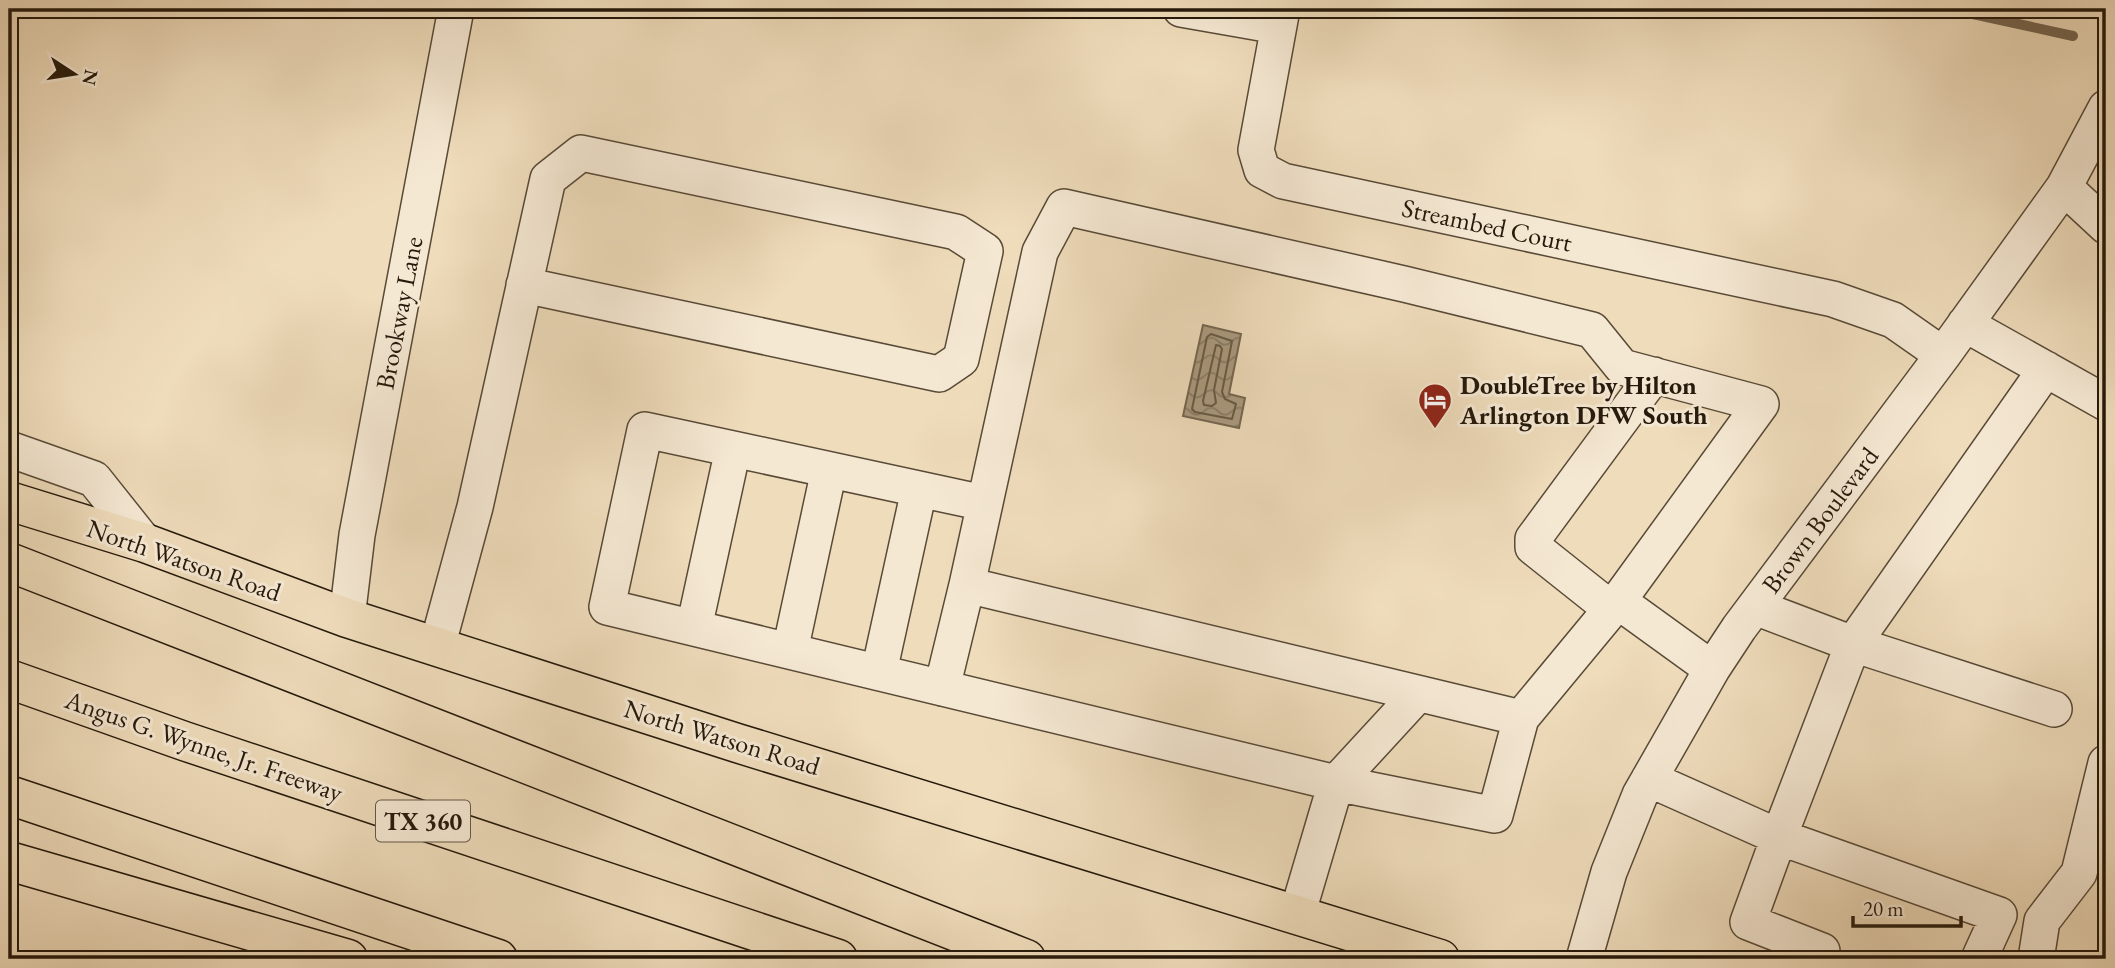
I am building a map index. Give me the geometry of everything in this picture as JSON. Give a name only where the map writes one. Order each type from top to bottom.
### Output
[{"type":"main road","name":"North Watson Road","points":[[9,501],[145,543],[347,618],[437,647],[737,743],[1440,959]]},
{"type":"main road","points":[[9,562],[1026,959]]},
{"type":"main road","name":"Angus G. Wynne, Jr. Freeway","points":[[9,679],[184,741],[838,959]]},
{"type":"main road","points":[[9,795],[498,959]]},
{"type":"main road","points":[[9,861],[348,959]]},
{"type":"street","name":"Brookway Lane","points":[[347,618],[358,535],[456,9]]},
{"type":"street","name":"Streambed Court","points":[[1181,9],[1280,18],[1256,150],[1262,170],[1283,181],[1833,299],[1893,320],[1943,355]]},
{"type":"street","name":"Brown Boulevard","points":[[1584,959],[1609,872],[1640,795],[1712,669],[2064,187],[2106,108]]},
{"type":"street","points":[[437,647],[475,507],[524,285],[548,179],[581,153],[956,232],[985,251],[961,359],[939,374],[524,285]]},
{"type":"street","points":[[2064,187],[2106,226]]},
{"type":"street","points":[[942,688],[967,585],[1040,252],[1064,207],[1404,284],[1592,330],[1622,367],[1761,404],[1615,605],[1521,718],[1495,815],[1336,783],[942,688],[790,650],[607,607],[645,430],[984,503]]},
{"type":"street","points":[[1965,324],[2106,403]]},
{"type":"street","points":[[1829,956],[1748,922],[1779,836],[1853,645],[2046,369]]},
{"type":"street","points":[[1654,376],[1533,539],[1533,547],[1712,669]]},
{"type":"street","points":[[9,449],[94,480],[145,543]]},
{"type":"street","points":[[694,628],[733,449]]},
{"type":"street","points":[[790,650],[829,470]]},
{"type":"street","points":[[879,672],[919,489]]},
{"type":"street","points":[[967,585],[1521,718]]},
{"type":"street","points":[[1755,607],[1853,645],[2054,709]]},
{"type":"street","points":[[1297,915],[1336,783],[1418,694]]},
{"type":"street","points":[[2036,959],[2042,921],[2079,873],[2106,763]]},
{"type":"street","points":[[1649,779],[1779,836],[1999,915],[1979,959]]},
{"type":"water","points":[[1203,325],[1241,334],[1229,394],[1245,398],[1239,428],[1183,416]]},
{"type":"waterway","points":[[1950,9],[2073,36]]},
{"type":"place","name":"DoubleTree by Hilton Arlington DFW South","points":[[1435,430]]}]
